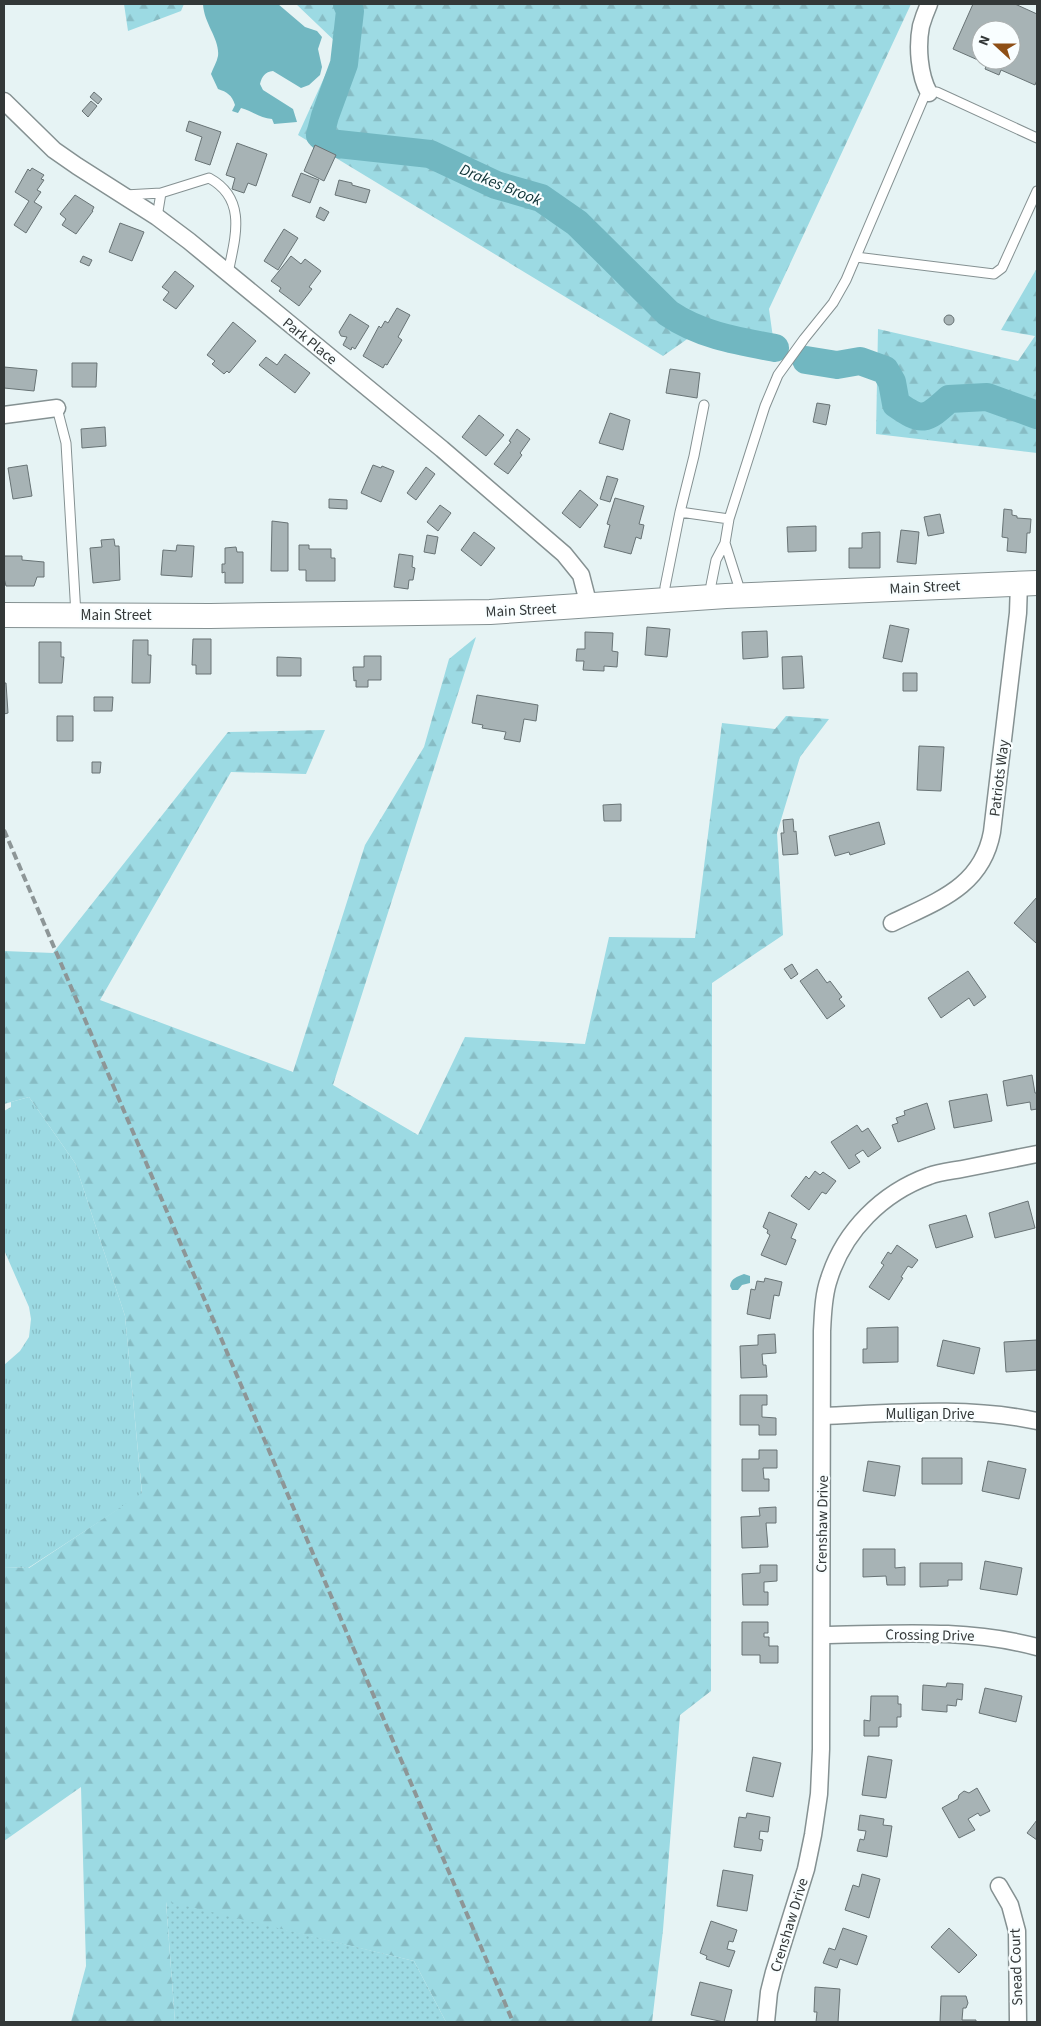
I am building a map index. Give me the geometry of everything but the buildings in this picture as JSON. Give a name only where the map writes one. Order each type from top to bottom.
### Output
[{"type":"street","points":[[929,4],[921,27],[920,56],[924,84],[929,93]]},
{"type":"street","name":"Park Place","points":[[4,101],[54,150],[157,217],[228,273],[442,449],[564,554],[581,575],[589,606]]},
{"type":"street","points":[[4,415],[57,408]]},
{"type":"street","name":"Main Street","points":[[4,615],[220,616],[490,612],[739,595],[1028,583]]},
{"type":"street","name":"Patriots Way","points":[[892,923],[959,888],[978,870],[987,854],[992,832],[1002,756],[1018,613],[1028,583]]},
{"type":"street","name":"Crenshaw Drive","points":[[766,2022],[769,1992],[774,1972],[806,1869],[819,1794],[822,1635],[822,1332],[828,1279],[837,1258],[864,1218],[882,1200],[904,1186],[930,1175],[1037,1154]]},
{"type":"street","name":"Mulligan Drive","points":[[823,1416],[944,1412],[990,1414],[1037,1421]]},
{"type":"street","name":"Crossing Drive","points":[[822,1635],[961,1634],[989,1636],[1037,1647]]},
{"type":"street","name":"Snead Court","points":[[999,1886],[1010,1905],[1017,1931],[1018,2022]]},
{"type":"lane","points":[[711,597],[711,585],[716,560],[725,543],[729,519],[765,406],[778,375],[804,338],[833,303],[856,256],[923,100],[929,93],[939,93],[1037,138]]},
{"type":"lane","points":[[122,195],[161,193],[209,178],[218,183],[236,212],[236,230],[228,273]]},
{"type":"lane","points":[[856,256],[994,274],[1002,268],[1037,191]]},
{"type":"lane","points":[[157,217],[161,193]]},
{"type":"lane","points":[[665,600],[665,588],[680,512],[704,405]]},
{"type":"lane","points":[[57,408],[66,442],[76,615]]},
{"type":"lane","points":[[680,512],[729,519]]},
{"type":"lane","points":[[725,543],[738,584],[739,595]]},
{"type":"green space","points":[[124,4],[184,4],[181,11],[128,31]]},
{"type":"green space","points":[[296,4],[911,4],[769,309],[774,345],[703,328],[663,356],[298,135],[339,45]]},
{"type":"green space","points":[[1037,268],[1037,453],[876,434],[878,329],[1018,361],[1035,336],[1001,330]]},
{"type":"green space","points":[[476,637],[333,1085],[418,1135],[465,1037],[585,1044],[609,937],[695,938],[722,723],[775,729],[786,716],[829,719],[800,757],[777,833],[783,935],[712,983],[711,1691],[680,1715],[663,1930],[652,2022],[446,2022],[414,1961],[166,1902],[175,2022],[71,2022],[86,1966],[81,1787],[4,1841],[4,1567],[29,1568],[142,1493],[125,1316],[75,1163],[29,1097],[4,1104],[4,951],[53,953],[228,732],[325,730],[306,774],[231,772],[100,1000],[293,1072],[365,845],[424,747],[449,659]]},
{"type":"green space","points":[[29,1097],[75,1163],[125,1316],[142,1494],[28,1568],[4,1567],[4,1365],[20,1351],[29,1337],[31,1319],[29,1307],[4,1250],[4,1111],[11,1107],[11,1102]]},
{"type":"green space","points":[[166,1901],[414,1961],[446,2022],[175,2022]]},
{"type":"shaded area","points":[[203,4],[278,4],[305,27],[317,31],[322,37],[318,49],[322,67],[320,75],[309,85],[301,88],[273,71],[266,73],[260,84],[263,90],[293,109],[297,122],[274,124],[272,119],[241,108],[238,113],[232,111],[235,105],[231,96],[218,89],[211,74],[218,56],[218,50]]},
{"type":"shaded area","points":[[744,1274],[750,1276],[750,1283],[742,1285],[738,1290],[732,1290],[730,1286],[732,1281]]},
{"type":"waterway","name":"Drakes Brook","points":[[347,4],[350,11],[344,64],[320,135],[329,143],[430,154],[496,185],[541,198],[577,223],[668,313],[680,321],[706,332],[733,340],[775,348]]},
{"type":"waterway","name":"Drakes Brook","points":[[806,360],[837,365],[860,361],[885,370],[892,382],[896,404],[918,416],[929,415],[949,399],[987,397],[1037,415]]},
{"type":"railway","points":[[4,830],[513,2022]]}]
